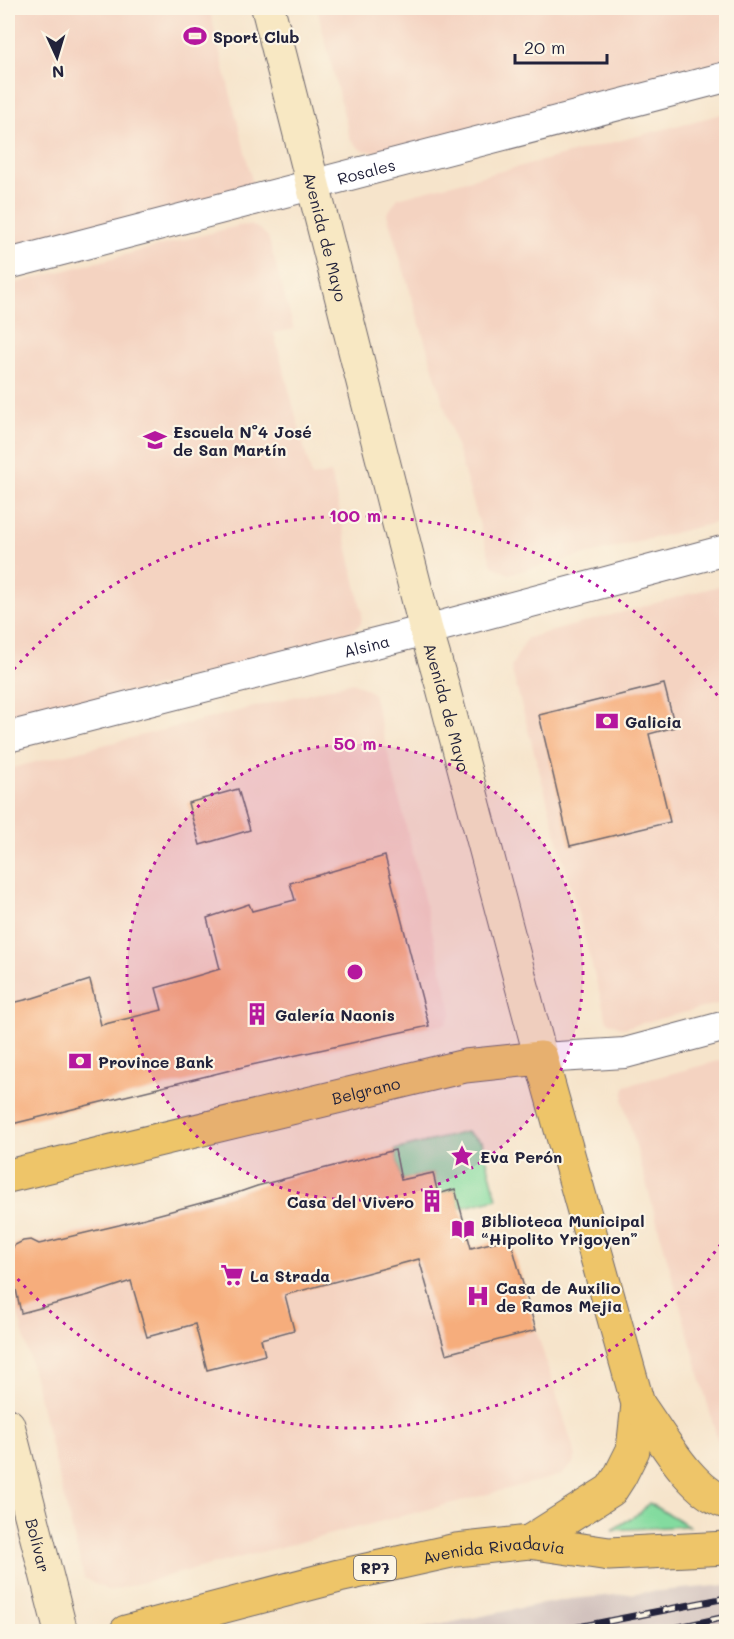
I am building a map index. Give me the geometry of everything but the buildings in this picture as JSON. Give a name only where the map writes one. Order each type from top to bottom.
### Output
[{"type":"main road","name":"Avenida de Mayo","points":[[268,8],[426,630],[541,1058],[638,1404],[687,1474],[706,1493],[726,1502]]},
{"type":"main road","name":"Belgrano","points":[[8,1176],[465,1066],[541,1058]]},
{"type":"main road","name":"Avenida de Mayo","points":[[529,1542],[611,1490],[633,1450],[638,1404]]},
{"type":"main road","name":"Bolívar","points":[[8,1425],[62,1632]]},
{"type":"main road","name":"Avenida Rivadavia","points":[[126,1632],[339,1576],[456,1550],[529,1542],[609,1554],[726,1548]]},
{"type":"street","name":"Rosales","points":[[8,264],[726,77]]},
{"type":"street","name":"Alsina","points":[[8,737],[426,630],[726,549]]},
{"type":"street","name":"Belgrano","points":[[541,1058],[625,1053],[726,1026]]},
{"type":"shaded area","points":[[8,8],[209,8],[250,172],[252,184],[247,191],[8,256]]},
{"type":"shaded area","points":[[317,8],[726,8],[726,63],[390,153],[374,152],[361,150],[350,139]]},
{"type":"shaded area","points":[[726,113],[726,520],[509,574],[492,566],[387,214],[398,198]]},
{"type":"shaded area","points":[[249,225],[260,229],[268,237],[294,329],[274,333],[312,477],[331,473],[362,612],[361,623],[341,639],[8,725],[8,285]]},
{"type":"shaded area","points":[[726,584],[726,1002],[623,1028],[607,1021],[511,667],[527,638]]},
{"type":"shaded area","points":[[353,682],[373,693],[452,1012],[446,1024],[8,1124],[8,769]]},
{"type":"shaded area","points":[[726,1059],[726,1460],[722,1456],[623,1100],[625,1086]]},
{"type":"shaded area","points":[[340,1164],[367,1271],[420,1258],[446,1354],[536,1330],[576,1456],[572,1465],[562,1475],[109,1591],[84,1578],[8,1273],[8,1262],[13,1248]]},
{"type":"shaded area","points":[[726,1585],[726,1631],[410,1631],[571,1599]]},
{"type":"green space","points":[[466,1132],[482,1142],[497,1199],[460,1208],[455,1189],[438,1194],[433,1173],[401,1180],[395,1150]]},
{"type":"green space","points":[[649,1503],[689,1526],[612,1530],[641,1512]]},
{"type":"railway","points":[[553,1632],[726,1598]]},
{"type":"railway","points":[[656,1632],[726,1617]]},
{"type":"place","name":"Sport Club","points":[[195,36]]},
{"type":"place","name":"Escuela N°4 José de San Martín","points":[[155,440]]},
{"type":"place","name":"Galicia","points":[[607,721]]},
{"type":"place","name":"Galería Naonis","points":[[257,1014]]},
{"type":"place","name":"Province Bank","points":[[80,1061]]},
{"type":"place","name":"Eva Perón","points":[[462,1156]]},
{"type":"place","name":"Casa del Vivero","points":[[432,1201]]},
{"type":"place","name":"Biblioteca Municipal “Hipolito Yrigoyen”","points":[[463,1229]]},
{"type":"place","name":"La Strada","points":[[232,1275]]},
{"type":"place","name":"Casa de Auxilio de Ramos Mejia","points":[[478,1296]]}]
